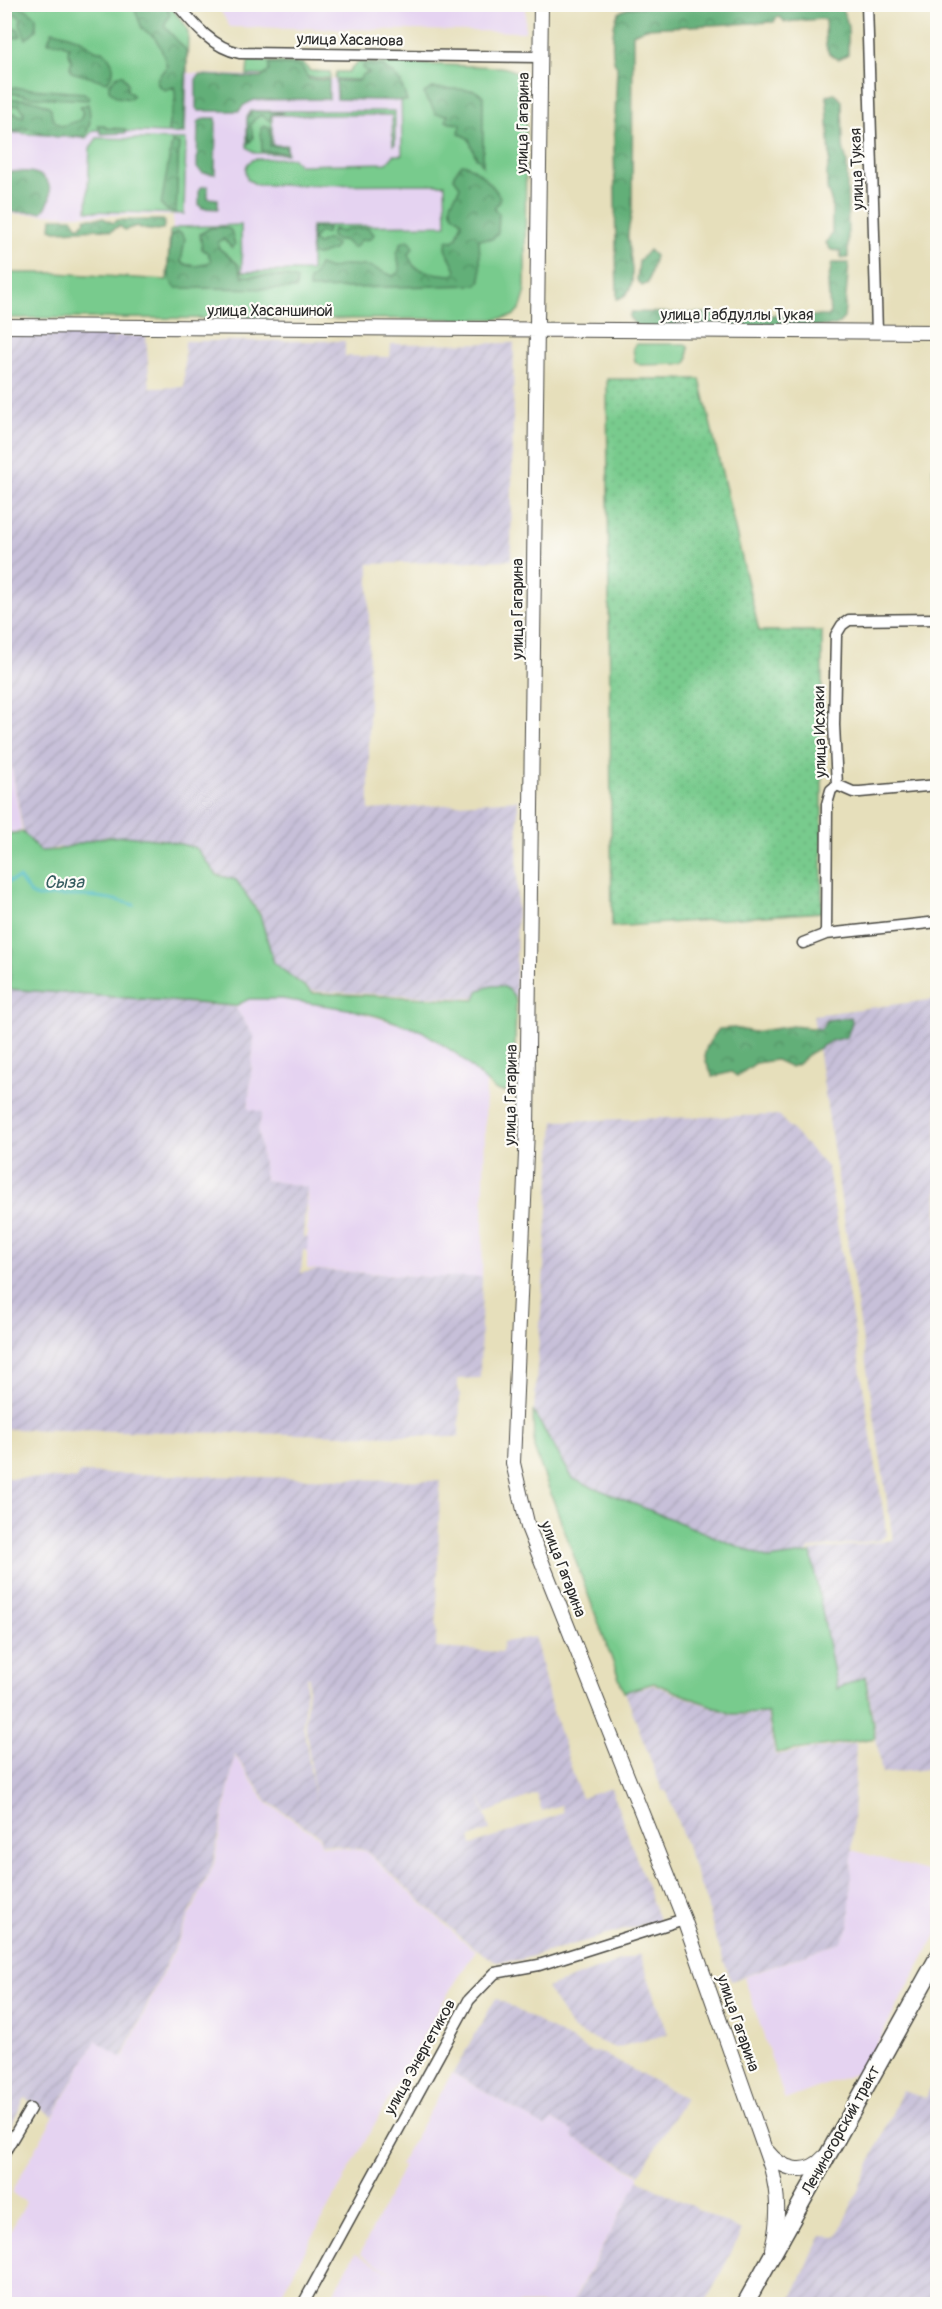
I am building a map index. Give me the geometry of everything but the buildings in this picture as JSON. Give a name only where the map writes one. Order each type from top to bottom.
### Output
[{"type":"main road","name":"Лениногорский тракт","points":[[745,2304],[938,1957]]},
{"type":"street","name":"улица Хасанова","points":[[177,4],[195,26],[208,37],[229,50],[240,53],[540,57]]},
{"type":"street","name":"улица Гагарина","points":[[541,4],[534,711],[527,1128],[513,1463],[528,1527],[684,1918],[774,2176],[778,2202],[776,2231],[766,2266]]},
{"type":"street","name":"улица Тукая","points":[[867,4],[877,332]]},
{"type":"street","name":"улица Хасаншиной","points":[[4,326],[536,329]]},
{"type":"street","name":"улица Габдуллы Тукая","points":[[536,329],[938,332]]},
{"type":"street","name":"улица Исхаки","points":[[826,934],[827,804],[831,790],[837,785],[834,725],[835,643],[839,630],[849,620],[938,619]]},
{"type":"street","points":[[837,785],[860,792],[938,785]]},
{"type":"street","points":[[803,943],[826,934],[938,922]]},
{"type":"street","name":"улица Энергетиков","points":[[303,2304],[469,2000],[495,1972],[539,1965],[684,1918]]},
{"type":"street","points":[[4,2153],[30,2109]]},
{"type":"street","name":"улица Гагарина","points":[[761,2141],[776,2161],[796,2170],[815,2166],[829,2151]]},
{"type":"shaded area","points":[[217,5],[526,5],[525,32],[230,27]]},
{"type":"shaded area","points":[[4,41],[188,52],[188,73],[477,86],[483,276],[170,285],[173,216],[5,214]]},
{"type":"shaded area","points":[[4,334],[114,335],[114,351],[115,336],[146,335],[150,388],[184,387],[185,341],[345,341],[345,356],[390,357],[391,344],[514,343],[511,560],[369,564],[369,810],[518,800],[516,1000],[312,991],[274,963],[260,913],[236,880],[217,874],[196,848],[163,839],[124,836],[100,837],[82,844],[40,851],[23,831],[4,723]]},
{"type":"shaded area","points":[[5,727],[22,831],[4,833]]},
{"type":"shaded area","points":[[4,947],[11,948],[10,989],[235,1007],[254,1037],[248,1109],[262,1112],[258,1131],[265,1180],[307,1187],[303,1237],[308,1238],[307,1250],[303,1250],[301,1273],[316,1270],[429,1277],[482,1277],[480,1378],[458,1379],[459,1437],[5,1429]]},
{"type":"shaded area","points":[[249,999],[282,999],[348,1009],[422,1031],[457,1055],[486,1080],[482,1277],[429,1277],[307,1269],[307,1187],[265,1180],[258,1131],[262,1112],[248,1110],[254,1037],[235,1007]]},
{"type":"shaded area","points":[[937,999],[937,1768],[882,1774],[866,1676],[837,1689],[810,1551],[893,1540],[813,1015]]},
{"type":"shaded area","points":[[778,1115],[828,1168],[887,1535],[880,1540],[809,1549],[807,1553],[769,1559],[573,1479],[534,1411],[554,1121]]},
{"type":"shaded area","points":[[80,1473],[440,1481],[436,1648],[502,1652],[503,1642],[535,1637],[550,1702],[581,1798],[611,1788],[659,1920],[519,1960],[496,1962],[465,1941],[365,1850],[321,1843],[320,1836],[267,1801],[235,1755],[213,1864],[122,2058],[96,2040],[53,2116],[25,2098],[11,2126],[5,2122],[5,1478],[77,1479]],"holes":[[[307,1677],[309,1677],[305,1722],[316,1807],[303,1723]],[[536,1794],[542,1811],[561,1805],[563,1813],[472,1845],[470,1838],[490,1830],[479,1795],[486,1813]]]},
{"type":"shaded area","points":[[654,1685],[732,1715],[767,1714],[775,1755],[856,1743],[849,1927],[840,1942],[731,1981],[714,1933],[707,1904],[667,1792],[662,1790],[625,1692]]},
{"type":"shaded area","points":[[235,1756],[266,1802],[319,1837],[321,1845],[365,1851],[464,1942],[476,1950],[435,2014],[276,2304],[5,2304],[5,2241],[26,2202],[11,2193],[96,2040],[123,2058],[214,1864]]},
{"type":"shaded area","points":[[852,1850],[937,1874],[937,1933],[862,2071],[785,2100],[744,1977],[840,1942],[849,1927]]},
{"type":"shaded area","points":[[640,1954],[668,2034],[615,2048],[573,2030],[546,1988]]},
{"type":"shaded area","points":[[496,1998],[592,2052],[598,2051],[685,2098],[640,2174],[572,2137],[574,2132],[553,2120],[545,2127],[453,2073]]},
{"type":"shaded area","points":[[937,2070],[937,2304],[789,2304],[821,2236],[837,2237],[902,2091],[926,2098]]},
{"type":"shaded area","points":[[452,2073],[545,2127],[552,2120],[574,2132],[572,2137],[639,2175],[639,2180],[571,2304],[327,2304],[355,2253],[399,2277],[360,2254],[403,2167],[399,2165]]},
{"type":"shaded area","points":[[639,2180],[742,2231],[705,2304],[572,2304]]},
{"type":"green space","points":[[5,4],[22,7],[36,17],[36,30],[26,39],[20,24],[21,19],[16,14],[5,17]]},
{"type":"green space","points":[[715,4],[838,5],[847,21],[848,54],[839,59],[829,53],[825,20],[821,19],[785,22],[780,17],[774,22],[646,28],[633,34],[632,207],[628,235],[632,281],[625,295],[617,299],[614,143],[617,67],[613,56],[613,32],[617,18],[619,13],[633,7]]},
{"type":"green space","points":[[4,5],[169,5],[188,32],[185,134],[93,130],[86,138],[5,132]]},
{"type":"green space","points":[[133,5],[166,5],[170,14],[164,26],[186,50],[183,132],[173,134],[168,131],[175,98],[174,87],[165,90],[158,85],[157,79],[167,66],[160,46],[155,38],[142,28]]},
{"type":"green space","points":[[13,27],[18,29],[21,36],[5,40],[5,31]]},
{"type":"green space","points":[[52,31],[75,37],[94,49],[103,51],[113,66],[112,74],[107,82],[71,72],[72,61],[68,52],[69,47],[61,43],[48,42]]},
{"type":"green space","points":[[248,61],[302,63],[310,71],[330,72],[330,78],[247,75]]},
{"type":"green space","points":[[357,62],[500,67],[513,71],[522,79],[526,87],[525,294],[521,307],[513,316],[496,319],[5,318],[4,273],[56,273],[167,280],[170,231],[180,227],[241,225],[242,272],[311,271],[311,226],[446,225],[445,184],[257,185],[247,179],[246,167],[255,159],[293,158],[299,165],[387,163],[394,155],[402,155],[401,82],[335,79],[336,72],[349,72]]},
{"type":"green space","points":[[269,65],[301,66],[309,79],[329,80],[329,99],[254,100],[244,105],[239,111],[199,111],[196,108],[196,79],[200,75],[261,78],[269,71]]},
{"type":"green space","points":[[364,65],[383,66],[393,73],[401,83],[407,101],[337,99],[336,81],[359,81],[362,75],[369,73],[362,68]]},
{"type":"green space","points":[[118,75],[123,75],[128,84],[127,90],[133,95],[130,99],[117,97],[109,90],[109,85]]},
{"type":"green space","points":[[4,87],[84,93],[89,97],[88,100],[32,97],[11,93],[7,96]]},
{"type":"green space","points":[[432,88],[474,90],[483,96],[483,166],[476,158],[469,139],[459,133],[461,124],[446,121],[448,115],[436,114],[427,101],[424,93]]},
{"type":"green space","points":[[834,93],[842,101],[843,147],[847,163],[848,258],[841,258],[840,251],[831,250],[826,243],[832,233],[832,203],[827,189],[830,160],[827,96]]},
{"type":"green space","points":[[5,99],[40,102],[51,108],[52,117],[62,126],[80,120],[83,113],[80,107],[88,104],[90,120],[87,132],[85,136],[56,137],[28,129],[5,133],[5,114],[15,113],[23,117],[24,112],[19,105],[5,107]]},
{"type":"green space","points":[[251,111],[395,111],[395,144],[393,145],[392,115],[272,115],[272,145],[287,145],[287,154],[255,153],[247,147],[247,117]]},
{"type":"green space","points":[[252,111],[282,113],[271,115],[270,121],[261,115],[254,120],[251,125],[253,138],[249,143],[247,118]]},
{"type":"green space","points":[[205,118],[216,118],[215,174],[203,173],[197,168],[198,122]]},
{"type":"green space","points":[[98,125],[125,129],[126,133],[101,134]]},
{"type":"green space","points":[[270,127],[270,146],[286,146],[286,153],[262,151],[261,128]]},
{"type":"green space","points":[[97,138],[186,140],[184,214],[87,211],[90,148]]},
{"type":"green space","points":[[172,142],[179,144],[176,212],[168,211],[161,205]]},
{"type":"green space","points":[[462,164],[484,177],[500,197],[499,203],[495,206],[495,210],[499,213],[498,233],[492,239],[479,239],[481,280],[477,285],[309,289],[309,280],[319,265],[330,269],[345,265],[369,266],[393,276],[400,271],[397,253],[401,243],[408,240],[413,248],[408,255],[415,267],[443,274],[452,275],[456,272],[446,245],[447,240],[453,241],[457,237],[462,222],[450,208],[460,186],[454,174]]},
{"type":"green space","points":[[5,172],[31,172],[45,180],[50,196],[42,212],[5,212]]},
{"type":"green space","points":[[208,186],[208,198],[218,199],[218,209],[202,208],[199,205],[199,190],[201,187]]},
{"type":"green space","points":[[52,218],[72,218],[77,226],[81,226],[86,218],[103,218],[113,223],[118,220],[163,220],[165,222],[163,229],[156,230],[146,230],[137,226],[125,230],[119,226],[111,231],[103,229],[56,231],[51,229]]},
{"type":"green space","points":[[224,227],[231,230],[235,245],[232,248],[224,239],[218,242],[219,248],[238,264],[242,276],[284,276],[297,280],[296,289],[176,288],[172,284],[168,271],[171,236],[176,232],[181,233],[185,239],[181,262],[200,266],[211,261],[208,253],[202,249],[200,234],[210,228]]},
{"type":"green space","points":[[312,228],[328,228],[327,233],[318,233],[313,240],[318,244],[328,239],[336,244],[334,250],[318,255],[311,254]]},
{"type":"green space","points":[[368,228],[374,234],[371,239],[361,240],[353,248],[344,240],[337,241],[331,237],[333,229],[342,232],[347,229]]},
{"type":"green space","points":[[649,250],[655,256],[648,283],[642,286],[637,280],[639,261]]},
{"type":"green space","points":[[832,263],[849,263],[844,318],[836,326],[638,328],[629,317],[631,312],[827,316],[830,315],[828,282]]},
{"type":"green space","points":[[636,344],[685,344],[688,347],[688,360],[685,364],[640,365],[635,361],[633,348]]},
{"type":"green space","points":[[607,379],[700,379],[759,631],[822,631],[822,912],[612,927]]},
{"type":"green space","points":[[937,461],[937,526],[933,468]]},
{"type":"green space","points":[[23,832],[40,851],[57,850],[99,838],[125,836],[164,840],[196,848],[217,875],[236,880],[260,915],[274,963],[313,993],[475,1000],[478,991],[484,988],[501,986],[506,988],[516,1002],[514,1084],[505,1092],[495,1090],[458,1055],[422,1031],[348,1009],[282,999],[249,999],[235,1006],[9,989],[12,948],[4,947],[5,834]]},
{"type":"green space","points":[[851,1017],[852,1022],[847,1037],[831,1041],[791,1067],[776,1060],[756,1063],[737,1076],[731,1072],[713,1077],[706,1062],[706,1048],[719,1029],[734,1028],[753,1032],[793,1026],[821,1029],[827,1020]]},
{"type":"green space","points":[[533,1411],[573,1479],[769,1559],[811,1553],[837,1689],[865,1676],[875,1738],[776,1753],[768,1713],[732,1714],[654,1683],[624,1692],[534,1448]]},
{"type":"waterway","name":"Сыза","points":[[4,876],[9,882],[19,878],[31,894],[37,897],[86,896],[134,905]]}]
